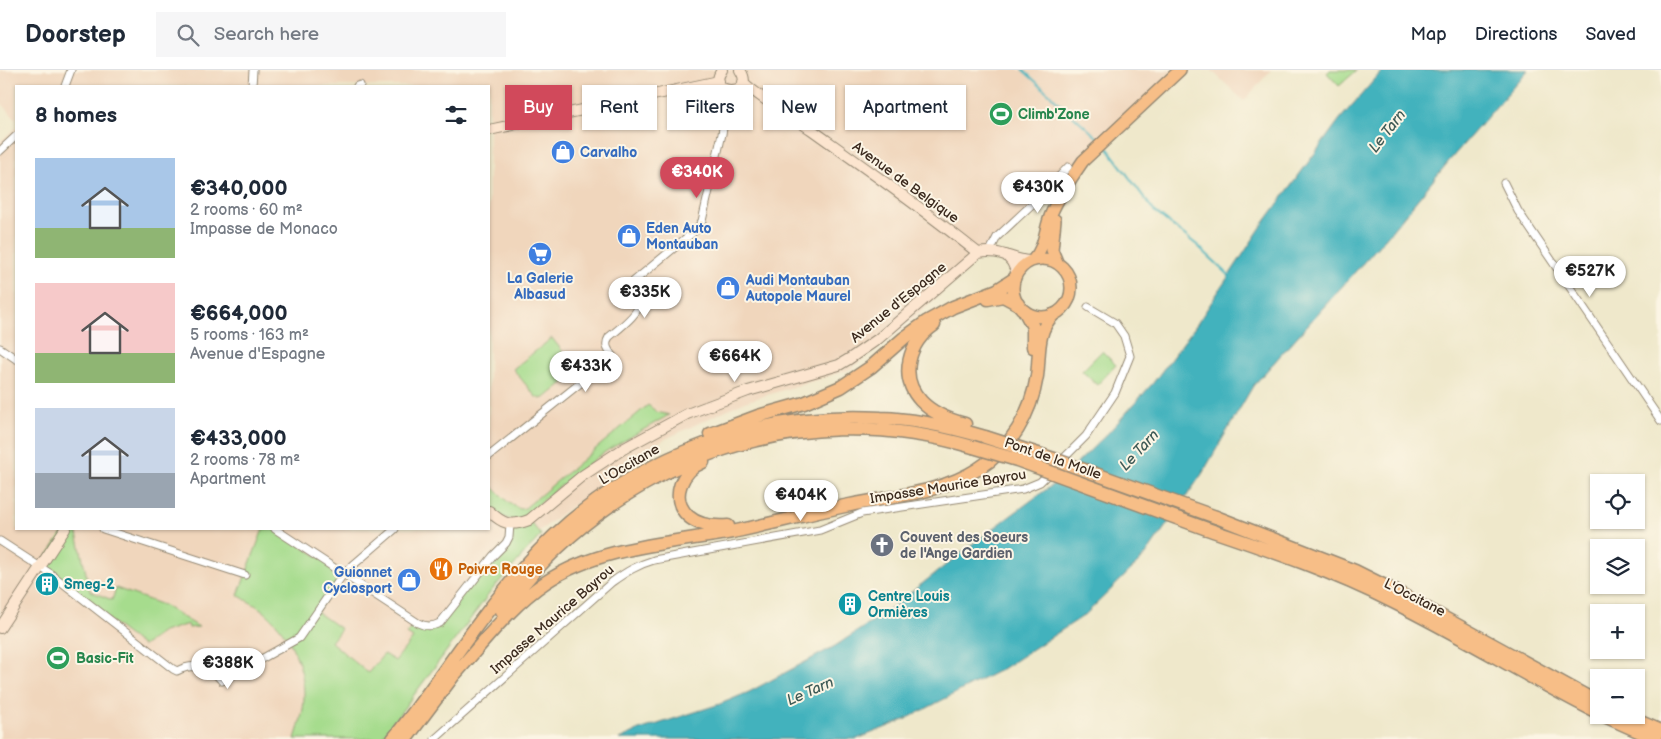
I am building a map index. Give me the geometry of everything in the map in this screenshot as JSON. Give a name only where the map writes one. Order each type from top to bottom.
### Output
[{"type":"highway","points":[[637,475],[674,449],[730,426],[804,403],[841,387],[871,367],[904,338],[926,322],[953,307],[997,290],[1015,276]]},
{"type":"highway","points":[[794,432],[762,444],[706,460],[692,468],[686,473],[679,490],[682,509],[688,516],[698,522],[718,527],[728,526],[922,485],[946,478],[975,465],[1000,446],[1012,429],[1023,406],[1028,385],[1034,338],[1033,328],[1021,308],[1004,296],[992,297],[944,318],[922,334],[909,359],[908,374],[913,392],[922,402],[936,413],[987,434]]},
{"type":"highway","points":[[455,674],[520,603],[546,582],[576,565],[607,554],[736,531],[848,505],[918,492],[947,484],[978,469],[1004,448],[1022,422],[1034,390],[1043,328],[1053,315]]},
{"type":"highway","name":"L'Occitane","points":[[393,739],[500,596],[536,554],[571,521],[595,502],[637,475],[672,457],[740,433],[779,424],[820,418],[888,418],[987,434]]},
{"type":"highway","name":"L'Occitane","points":[[406,739],[505,606],[549,556],[570,536],[613,502],[657,476],[683,463],[737,444],[794,432],[873,429],[929,436],[973,447]]},
{"type":"highway","name":"Pont de la Molle","points":[[987,434],[1216,517]]},
{"type":"highway","name":"Pont de la Molle","points":[[973,447],[1017,460],[1207,529]]},
{"type":"highway","name":"L'Occitane","points":[[1216,517],[1356,571],[1590,698]]},
{"type":"highway","name":"L'Occitane","points":[[1207,529],[1304,563],[1391,601],[1590,708]]},
{"type":"highway","points":[[385,739],[409,708],[454,658]]},
{"type":"highway","points":[[1645,723],[1661,730]]},
{"type":"highway","points":[[1617,724],[1641,739]]},
{"type":"highway","points":[[1622,724],[1656,739]]},
{"type":"main road","points":[[1031,261],[1040,250],[1048,220],[1079,167],[1097,147],[1180,70]]},
{"type":"main road","points":[[1057,262],[1052,250],[1052,243],[1060,198]]},
{"type":"main road","points":[[1045,258],[1057,262],[1068,274],[1072,290],[1063,309],[1047,317],[1036,316],[1021,308],[1013,292],[1015,276],[1024,264],[1045,258]]},
{"type":"street","points":[[65,85],[71,70]]},
{"type":"street","points":[[252,85],[253,70]]},
{"type":"street","points":[[740,70],[743,76],[741,85]]},
{"type":"street","points":[[490,130],[720,73]]},
{"type":"street","name":"Avenue de Belgique","points":[[743,82],[753,91],[817,134],[945,226],[978,253]]},
{"type":"street","points":[[490,455],[613,357],[606,347],[606,342],[639,307],[639,300],[628,286],[697,229],[702,221],[722,130]]},
{"type":"street","points":[[0,151],[15,137]]},
{"type":"street","points":[[990,251],[997,237],[1041,196],[1068,167]]},
{"type":"street","points":[[1504,183],[1518,211],[1661,421]]},
{"type":"street","points":[[978,253],[990,251],[1031,261]]},
{"type":"street","name":"Avenue d'Espagne","points":[[510,524],[518,524],[529,520],[582,476],[623,449],[687,414],[748,392],[839,365],[878,339],[978,253]]},
{"type":"street","points":[[1006,255],[1012,262],[1015,276]]},
{"type":"street","name":"Impasse Maurice Bayrou","points":[[435,739],[629,569],[654,560],[820,530],[862,513],[1023,489],[1040,482],[1086,436],[1115,392],[1130,356],[1124,336],[1115,323],[1088,307]]},
{"type":"street","points":[[0,348],[15,358]]},
{"type":"street","points":[[277,530],[418,623],[425,626],[434,626],[440,623],[509,537],[510,524],[499,521],[490,512]]},
{"type":"street","points":[[0,628],[64,530]]},
{"type":"street","points":[[106,530],[245,575]]},
{"type":"street","points":[[0,541],[40,567],[173,669],[177,671],[184,667],[199,666],[212,671],[222,681],[299,638],[344,573],[394,530]]},
{"type":"shaded area","points":[[0,70],[1193,70],[1057,187],[895,335],[849,370],[741,403],[659,442],[528,539],[352,739],[0,739],[0,142],[15,129],[15,530],[490,530],[490,85],[15,85],[15,119],[0,101]]},
{"type":"shaded area","points":[[1211,70],[1271,70],[1244,101]]},
{"type":"green space","points":[[1330,70],[1357,70],[1339,86],[1327,73]]},
{"type":"green space","points":[[552,338],[578,371],[541,399],[536,397],[513,369]]},
{"type":"green space","points":[[1102,351],[1116,365],[1097,385],[1082,371]]},
{"type":"green space","points":[[648,405],[657,412],[669,415],[608,450],[522,518],[507,519],[496,512],[490,505],[490,484],[509,503],[520,509],[525,508]]},
{"type":"green space","points":[[529,520],[541,535],[492,590],[381,739],[295,739],[304,703],[304,685],[298,660],[286,637],[270,617],[238,595],[263,530],[277,530],[344,573],[317,612],[341,629],[331,642],[368,673],[384,654],[395,661],[413,638],[407,634],[414,626],[433,626],[506,543],[510,524]]},
{"type":"green space","points":[[64,530],[76,530],[90,591],[112,600],[116,588],[163,605],[199,627],[189,628],[188,624],[163,632],[143,646],[40,567]]},
{"type":"water","name":"Le Tarn","points":[[1383,70],[1528,70],[1390,233],[1253,386],[1202,474],[1145,556],[1085,615],[1002,669],[904,720],[857,739],[619,739],[639,730],[720,704],[749,692],[835,646],[885,613],[975,542],[1063,477],[1109,432],[1153,383],[1197,324],[1263,224],[1340,119]]},
{"type":"waterway","points":[[1023,70],[1099,139]]},
{"type":"waterway","points":[[1106,146],[1154,211],[1197,245],[1231,277]]},
{"type":"place","name":"Climb'Zone","points":[[1001,114]]},
{"type":"place","name":"Carvalho","points":[[563,152]]},
{"type":"place","name":"Eden Auto Montauban","points":[[629,236]]},
{"type":"place","name":"La Galerie Albasud","points":[[540,254]]},
{"type":"place","name":"Audi Montauban Autopole Maurel","points":[[728,288]]},
{"type":"place","name":"Couvent des Soeurs de l'Ange Gardien","points":[[882,545]]},
{"type":"place","name":"Poivre Rouge","points":[[441,569]]},
{"type":"place","name":"Guionnet Cyclosport","points":[[409,580]]},
{"type":"place","name":"Smeg-2","points":[[47,584]]},
{"type":"place","name":"Centre Louis Ormières","points":[[850,604]]},
{"type":"place","name":"Basic-Fit","points":[[58,658]]}]
